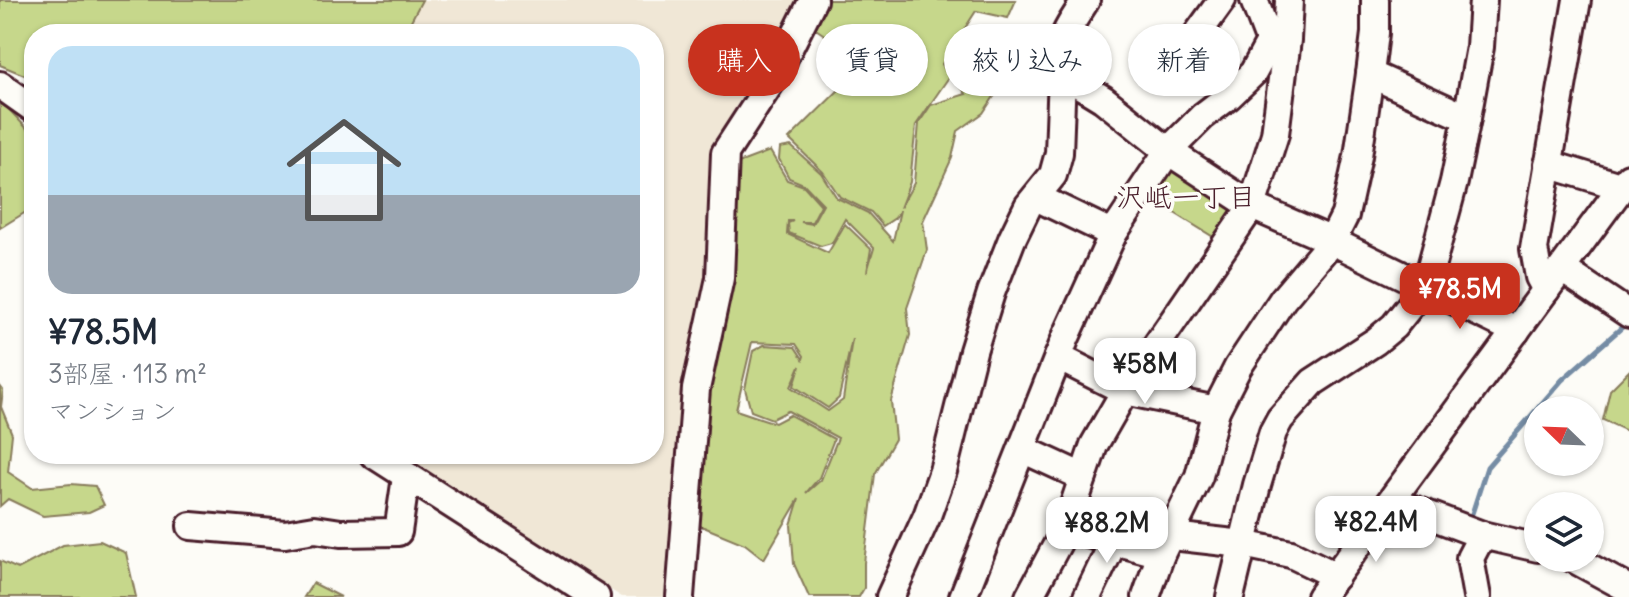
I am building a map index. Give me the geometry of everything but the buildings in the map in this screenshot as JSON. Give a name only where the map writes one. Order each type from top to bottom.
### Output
[{"type":"street","points":[[680,597],[696,389],[720,278],[725,153],[775,76],[813,0]]},
{"type":"street","points":[[1071,24],[1086,0]]},
{"type":"street","points":[[1205,24],[1222,0]]},
{"type":"street","points":[[963,597],[1058,357],[1113,234],[1168,151],[1253,73],[1270,42],[1254,0]]},
{"type":"street","points":[[1029,597],[1066,528],[1094,445],[1125,391],[1252,206],[1275,134],[1289,0]]},
{"type":"street","points":[[1146,597],[1166,545],[1199,476],[1216,410],[1238,367],[1283,299],[1332,241],[1345,215],[1358,156],[1370,74],[1375,0]]},
{"type":"street","points":[[1230,597],[1257,485],[1280,419],[1313,382],[1394,326],[1426,286],[1454,182],[1467,118],[1480,47],[1483,0]]},
{"type":"street","points":[[1577,0],[1534,249],[1539,277],[1554,279],[1628,314]]},
{"type":"street","points":[[1370,74],[1467,118]]},
{"type":"street","points":[[0,85],[24,102]]},
{"type":"street","points":[[890,597],[927,516],[943,471],[991,293],[1028,206],[1053,175],[1059,153],[1061,96]]},
{"type":"street","points":[[1098,96],[1168,151],[1252,206],[1332,241],[1516,331]]},
{"type":"street","points":[[1320,597],[1626,182],[1548,164]]},
{"type":"street","points":[[1036,197],[1113,234]]},
{"type":"street","points":[[1058,357],[1125,391],[1216,410]]},
{"type":"street","points":[[1022,449],[1083,477]]},
{"type":"street","points":[[387,464],[596,597]]},
{"type":"street","points":[[191,526],[285,534],[315,529],[341,533],[398,532],[406,477]]},
{"type":"street","points":[[1392,501],[1472,531],[1524,544]]},
{"type":"street","points":[[1066,528],[1114,541],[1166,545],[1243,544],[1291,554],[1336,576]]},
{"type":"street","points":[[1472,531],[1470,558],[1477,597]]},
{"type":"street","points":[[1087,597],[1114,541]]},
{"type":"street","points":[[1588,572],[1603,586],[1629,589]]},
{"type":"shaded area","points":[[398,0],[799,0],[785,24],[688,24],[688,96],[742,96],[716,140],[710,279],[687,380],[665,597],[622,597],[406,464],[664,464],[664,24],[387,24]]},
{"type":"green space","points":[[0,0],[422,0],[409,24],[24,24],[24,75],[0,65]]},
{"type":"green space","points":[[822,0],[1016,0],[1008,18],[976,11],[968,24],[944,24],[944,84],[916,125],[910,182],[900,208],[914,183],[919,123],[931,105],[960,96],[994,96],[983,113],[958,131],[952,158],[923,221],[927,250],[907,308],[910,335],[891,401],[895,439],[875,474],[864,563],[864,588],[859,597],[809,597],[794,564],[791,525],[799,499],[764,559],[745,544],[694,523],[733,165],[770,151],[787,180],[804,186],[821,205],[812,222],[801,222],[812,224],[823,204],[804,184],[789,178],[779,159],[780,148],[791,146],[821,173],[837,198],[868,213],[893,241],[900,210],[883,226],[871,212],[840,197],[823,172],[789,139],[833,96],[928,96],[928,24],[816,24],[816,29],[810,25]],"holes":[[[845,219],[874,248],[867,272],[871,249],[845,224],[828,253],[787,234],[788,221],[793,221],[788,223],[789,233],[821,246],[832,243]],[[852,339],[843,400],[828,411],[791,387],[800,366],[794,386],[828,408],[839,398]],[[752,342],[796,344],[804,356],[803,359],[795,347],[764,345],[753,351],[745,389],[751,411],[772,419],[788,411],[838,438],[821,480],[806,493],[819,478],[834,439],[790,415],[775,423],[736,410]]]},
{"type":"green space","points":[[0,100],[24,125],[24,213],[0,228]]},
{"type":"green space","points":[[1171,162],[1230,200],[1236,214],[1220,241],[1147,196]]},
{"type":"green space","points":[[1629,371],[1629,432],[1604,420],[1610,390]]},
{"type":"green space","points":[[0,386],[3,390],[1,407],[12,434],[8,472],[32,488],[71,484],[95,486],[104,505],[89,512],[43,516],[8,499],[0,506]]},
{"type":"green space","points":[[100,541],[126,553],[136,597],[0,597],[0,561],[18,569],[63,545]]},
{"type":"green space","points":[[313,583],[341,597],[304,597]]},
{"type":"waterway","points":[[1469,523],[1487,467],[1562,380],[1628,322]]},
{"type":"district","name":"沢岻一丁目","points":[[1186,197]]}]
